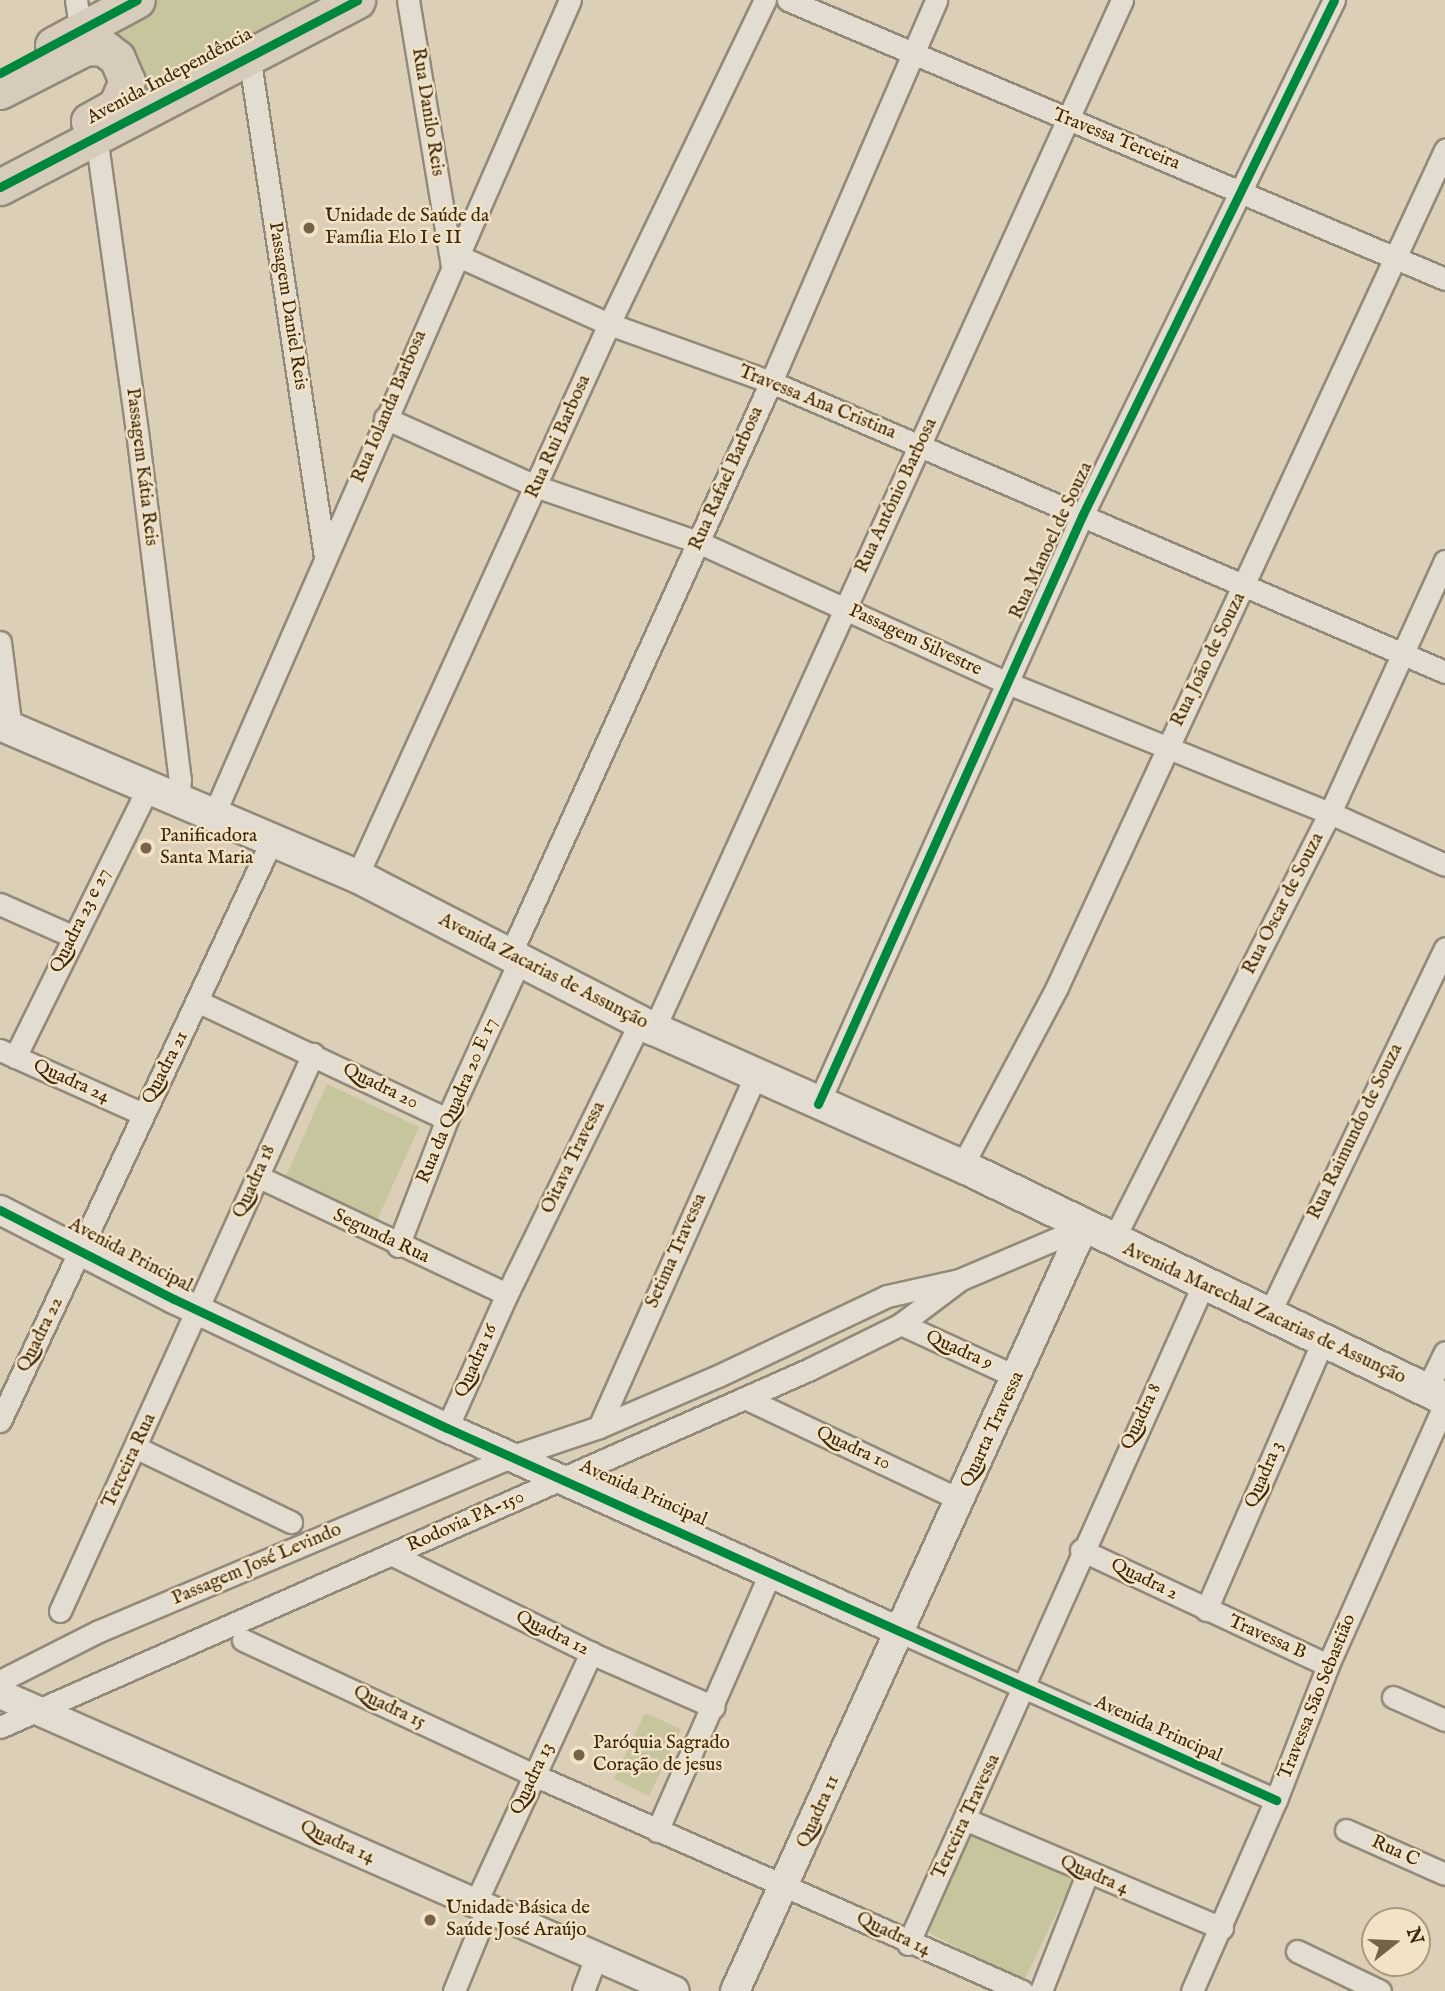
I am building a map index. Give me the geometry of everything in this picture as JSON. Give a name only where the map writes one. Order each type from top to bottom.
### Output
[{"type":"main road","points":[[0,73],[78,15],[136,0]]},
{"type":"main road","name":"Avenida Independência","points":[[0,187],[357,0]]},
{"type":"main road","points":[[0,91],[86,47],[104,48],[117,58],[127,81],[116,106],[0,171]]},
{"type":"main road","name":"Avenida Zacarias de Assunção","points":[[6,727],[357,876],[647,1025],[818,1104],[962,1166],[1081,1228]]},
{"type":"main road","name":"Avenida Marechal Zacarias de Assunção","points":[[1081,1228],[1439,1398]]},
{"type":"street","name":"Rua Danilo Reis","points":[[408,0],[454,260]]},
{"type":"street","name":"Rua Iolanda Barbosa","points":[[214,814],[569,0]]},
{"type":"street","name":"Rua Rui Barbosa","points":[[357,876],[538,487],[609,324],[765,0]]},
{"type":"street","name":"Travessa Terceira","points":[[788,0],[910,55],[1068,122],[1242,190],[1394,259],[1445,279]]},
{"type":"street","name":"Rua Rafael Barbosa","points":[[516,956],[771,382],[936,0]]},
{"type":"street","name":"Rua Antônio Barbosa","points":[[647,1025],[921,446],[1122,0]]},
{"type":"street","name":"Rua Manoel de Souza","points":[[818,1104],[1005,682],[1082,516],[1334,0]]},
{"type":"street","name":"Passagem Daniel Reis","points":[[249,55],[326,557]]},
{"type":"street","name":"Passagem Kátia Reis","points":[[96,136],[137,431],[180,779],[178,800]]},
{"type":"street","name":"Rua João de Souza","points":[[962,1166],[1057,987],[1445,149]]},
{"type":"street","name":"Travessa Ana Cristina","points":[[454,260],[609,324],[771,382],[1445,672]]},
{"type":"street","name":"Passagem Silvestre","points":[[385,418],[538,487],[698,542],[1005,682],[1165,750],[1330,813],[1445,865]]},
{"type":"street","name":"Rua Oscar de Souza","points":[[1112,1241],[1330,813],[1445,561]]},
{"type":"street","points":[[0,642],[6,727]]},
{"type":"street","name":"Quadra 23 e 27","points":[[8,1054],[149,786]]},
{"type":"street","name":"Quadra 21","points":[[83,1249],[143,1114],[199,1002],[272,840]]},
{"type":"street","points":[[0,904],[72,936]]},
{"type":"street","name":"Rua Raimundo de Souza","points":[[1268,1316],[1445,948]]},
{"type":"street","name":"Rua da Quadra 20 E 17","points":[[398,1246],[447,1119],[516,956]]},
{"type":"street","points":[[199,1002],[313,1054]]},
{"type":"street","name":"Oitava Travessa","points":[[507,1294],[647,1025]]},
{"type":"street","name":"Quadra 24","points":[[8,1054],[143,1114]]},
{"type":"street","name":"Quadra 20","points":[[313,1054],[447,1119]]},
{"type":"street","name":"Quadra 18","points":[[200,1311],[257,1176],[313,1054]]},
{"type":"street","name":"Setima Travessa","points":[[599,1427],[756,1075]]},
{"type":"street","name":"Segunda Rua","points":[[257,1176],[398,1246],[507,1294]]},
{"type":"street","name":"Avenida Principal","points":[[0,1210],[83,1249],[200,1311],[447,1428],[516,1455],[1024,1690],[1276,1800]]},
{"type":"street","name":"Rodovia PA-150","points":[[516,1455],[599,1427],[887,1296],[959,1280],[1081,1228]]},
{"type":"street","name":"Quarta Travessa","points":[[898,1631],[1017,1377],[1081,1228]]},
{"type":"street","name":"Quadra 22","points":[[0,1421],[7,1386],[83,1249]]},
{"type":"street","name":"Rodovia PA-150","points":[[0,1727],[745,1398],[901,1324],[959,1280]]},
{"type":"street","name":"Quadra 8","points":[[1081,1550],[1203,1285]]},
{"type":"street","name":"Quadra 16","points":[[447,1428],[507,1294]]},
{"type":"street","name":"Terceira Rua","points":[[60,1611],[200,1311]]},
{"type":"street","name":"Quadra 9","points":[[901,1324],[1017,1377]]},
{"type":"street","name":"Quadra 3","points":[[1206,1610],[1323,1341]]},
{"type":"street","name":"Travessa São Sebastião","points":[[1192,1991],[1276,1800],[1328,1665],[1439,1398],[1445,1352]]},
{"type":"street","name":"Quadra 10","points":[[745,1398],[961,1500]]},
{"type":"street","points":[[137,1448],[291,1522]]},
{"type":"street","name":"Passagem José Levindo","points":[[0,1681],[99,1632],[516,1455]]},
{"type":"street","points":[[1024,1690],[1081,1550]]},
{"type":"street","name":"Quadra 2","points":[[1081,1550],[1206,1610]]},
{"type":"street","name":"Quadra 12","points":[[393,1555],[591,1653],[714,1707]]},
{"type":"street","points":[[657,1831],[714,1707],[771,1571]]},
{"type":"street","name":"Travessa B","points":[[1206,1610],[1328,1665]]},
{"type":"street","name":"Quadra 11","points":[[735,1991],[786,1885],[898,1631]]},
{"type":"street","name":"Quadra 15","points":[[243,1640],[534,1775]]},
{"type":"street","name":"Quadra 13","points":[[454,1991],[481,1907],[534,1775],[591,1653]]},
{"type":"street","name":"Terceira Travessa","points":[[908,1944],[967,1820],[1024,1690]]},
{"type":"street","name":"Quadra 14","points":[[0,1694],[675,1991]]},
{"type":"street","points":[[1393,1696],[1445,1720]]},
{"type":"street","name":"Quadra 14","points":[[534,1775],[657,1831],[786,1885],[908,1944],[1022,1991]]},
{"type":"street","name":"Quadra 4","points":[[967,1820],[1087,1874],[1222,1928]]},
{"type":"street","name":"Rua C","points":[[1346,1830],[1445,1874]]},
{"type":"street","points":[[1041,1991],[1087,1874]]},
{"type":"street","points":[[1297,1951],[1380,1991]]},
{"type":"street","points":[[583,1991],[597,1955]]},
{"type":"green space","points":[[157,0],[319,0],[138,97],[104,29]]},
{"type":"green space","points":[[327,1084],[419,1127],[373,1229],[281,1187]]},
{"type":"green space","points":[[645,1713],[681,1729],[649,1796],[614,1779]]},
{"type":"green space","points":[[971,1829],[1073,1879],[1023,1983],[926,1931]]},
{"type":"cycle path","points":[[0,73],[137,0]]},
{"type":"cycle path","points":[[0,187],[357,0]]},
{"type":"cycle path","points":[[818,1104],[1082,516],[1334,0]]},
{"type":"cycle path","points":[[0,1210],[174,1299],[447,1428],[1276,1800]]},
{"type":"place","name":"Unidade de Saúde da Família Elo I e II","points":[[309,228]]},
{"type":"place","name":"Panificadora Santa Maria","points":[[146,848]]},
{"type":"place","name":"Paróquia Sagrado Coração de jesus","points":[[579,1755]]},
{"type":"place","name":"Unidade Básica de Saúde José Araújo","points":[[430,1920]]}]
